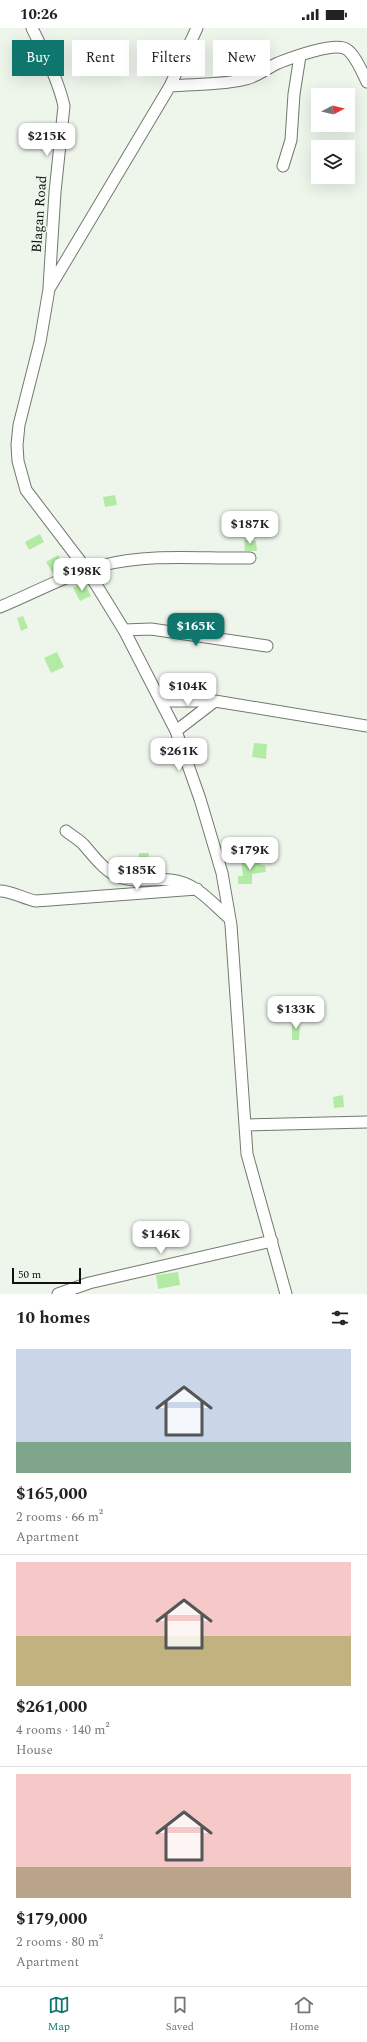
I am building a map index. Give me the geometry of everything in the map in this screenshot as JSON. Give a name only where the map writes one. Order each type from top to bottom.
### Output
[{"type":"street","name":"Blagan Road","points":[[32,28],[52,72],[64,106],[55,192],[49,289],[40,342],[19,425],[17,445],[18,461],[26,490],[87,570],[124,630],[136,657],[176,731],[200,799],[222,873],[229,918],[249,1165],[286,1294]]},
{"type":"street","points":[[49,289],[170,86],[197,28]]},
{"type":"street","points":[[170,86],[245,80],[263,73],[277,64],[333,47],[347,49],[352,54],[367,82]]},
{"type":"street","points":[[283,166],[291,140],[294,94],[300,56]]},
{"type":"street","points":[[0,607],[87,570],[111,563],[144,559],[250,558]]},
{"type":"street","points":[[124,630],[151,629],[267,646]]},
{"type":"street","points":[[160,701],[215,700],[367,726]]},
{"type":"street","points":[[176,731],[215,700]]},
{"type":"street","points":[[66,831],[82,844],[108,871],[120,877],[132,879],[173,880],[187,883],[197,889],[229,918]]},
{"type":"street","points":[[0,891],[5,891],[25,899],[36,901],[197,889]]},
{"type":"street","points":[[246,1125],[367,1122]]},
{"type":"street","points":[[58,1294],[89,1283],[272,1241]]},
{"type":"building","points":[[115,495],[117,505],[105,507],[103,497]]},
{"type":"building","points":[[40,534],[44,542],[29,550],[25,542]]},
{"type":"building","points":[[253,539],[253,541],[256,541],[257,551],[245,551],[244,540]]},
{"type":"building","points":[[58,555],[62,561],[65,560],[69,566],[54,575],[46,562]]},
{"type":"building","points":[[84,582],[91,596],[80,601],[73,588]]},
{"type":"building","points":[[23,616],[28,628],[21,631],[17,618]]},
{"type":"building","points":[[57,652],[64,667],[51,673],[44,658]]},
{"type":"building","points":[[254,743],[267,744],[266,759],[252,757]]},
{"type":"building","points":[[139,853],[149,853],[148,861],[139,861]]},
{"type":"building","points":[[241,860],[261,860],[261,865],[265,865],[266,872],[252,874],[252,884],[238,884],[238,876],[243,876]]},
{"type":"building","points":[[292,1020],[300,1021],[299,1040],[292,1040]]},
{"type":"building","points":[[343,1095],[344,1107],[334,1108],[333,1097]]},
{"type":"building","points":[[173,1227],[176,1240],[152,1244],[150,1236],[163,1233],[162,1230]]},
{"type":"building","points":[[178,1272],[180,1285],[158,1289],[156,1275]]}]
